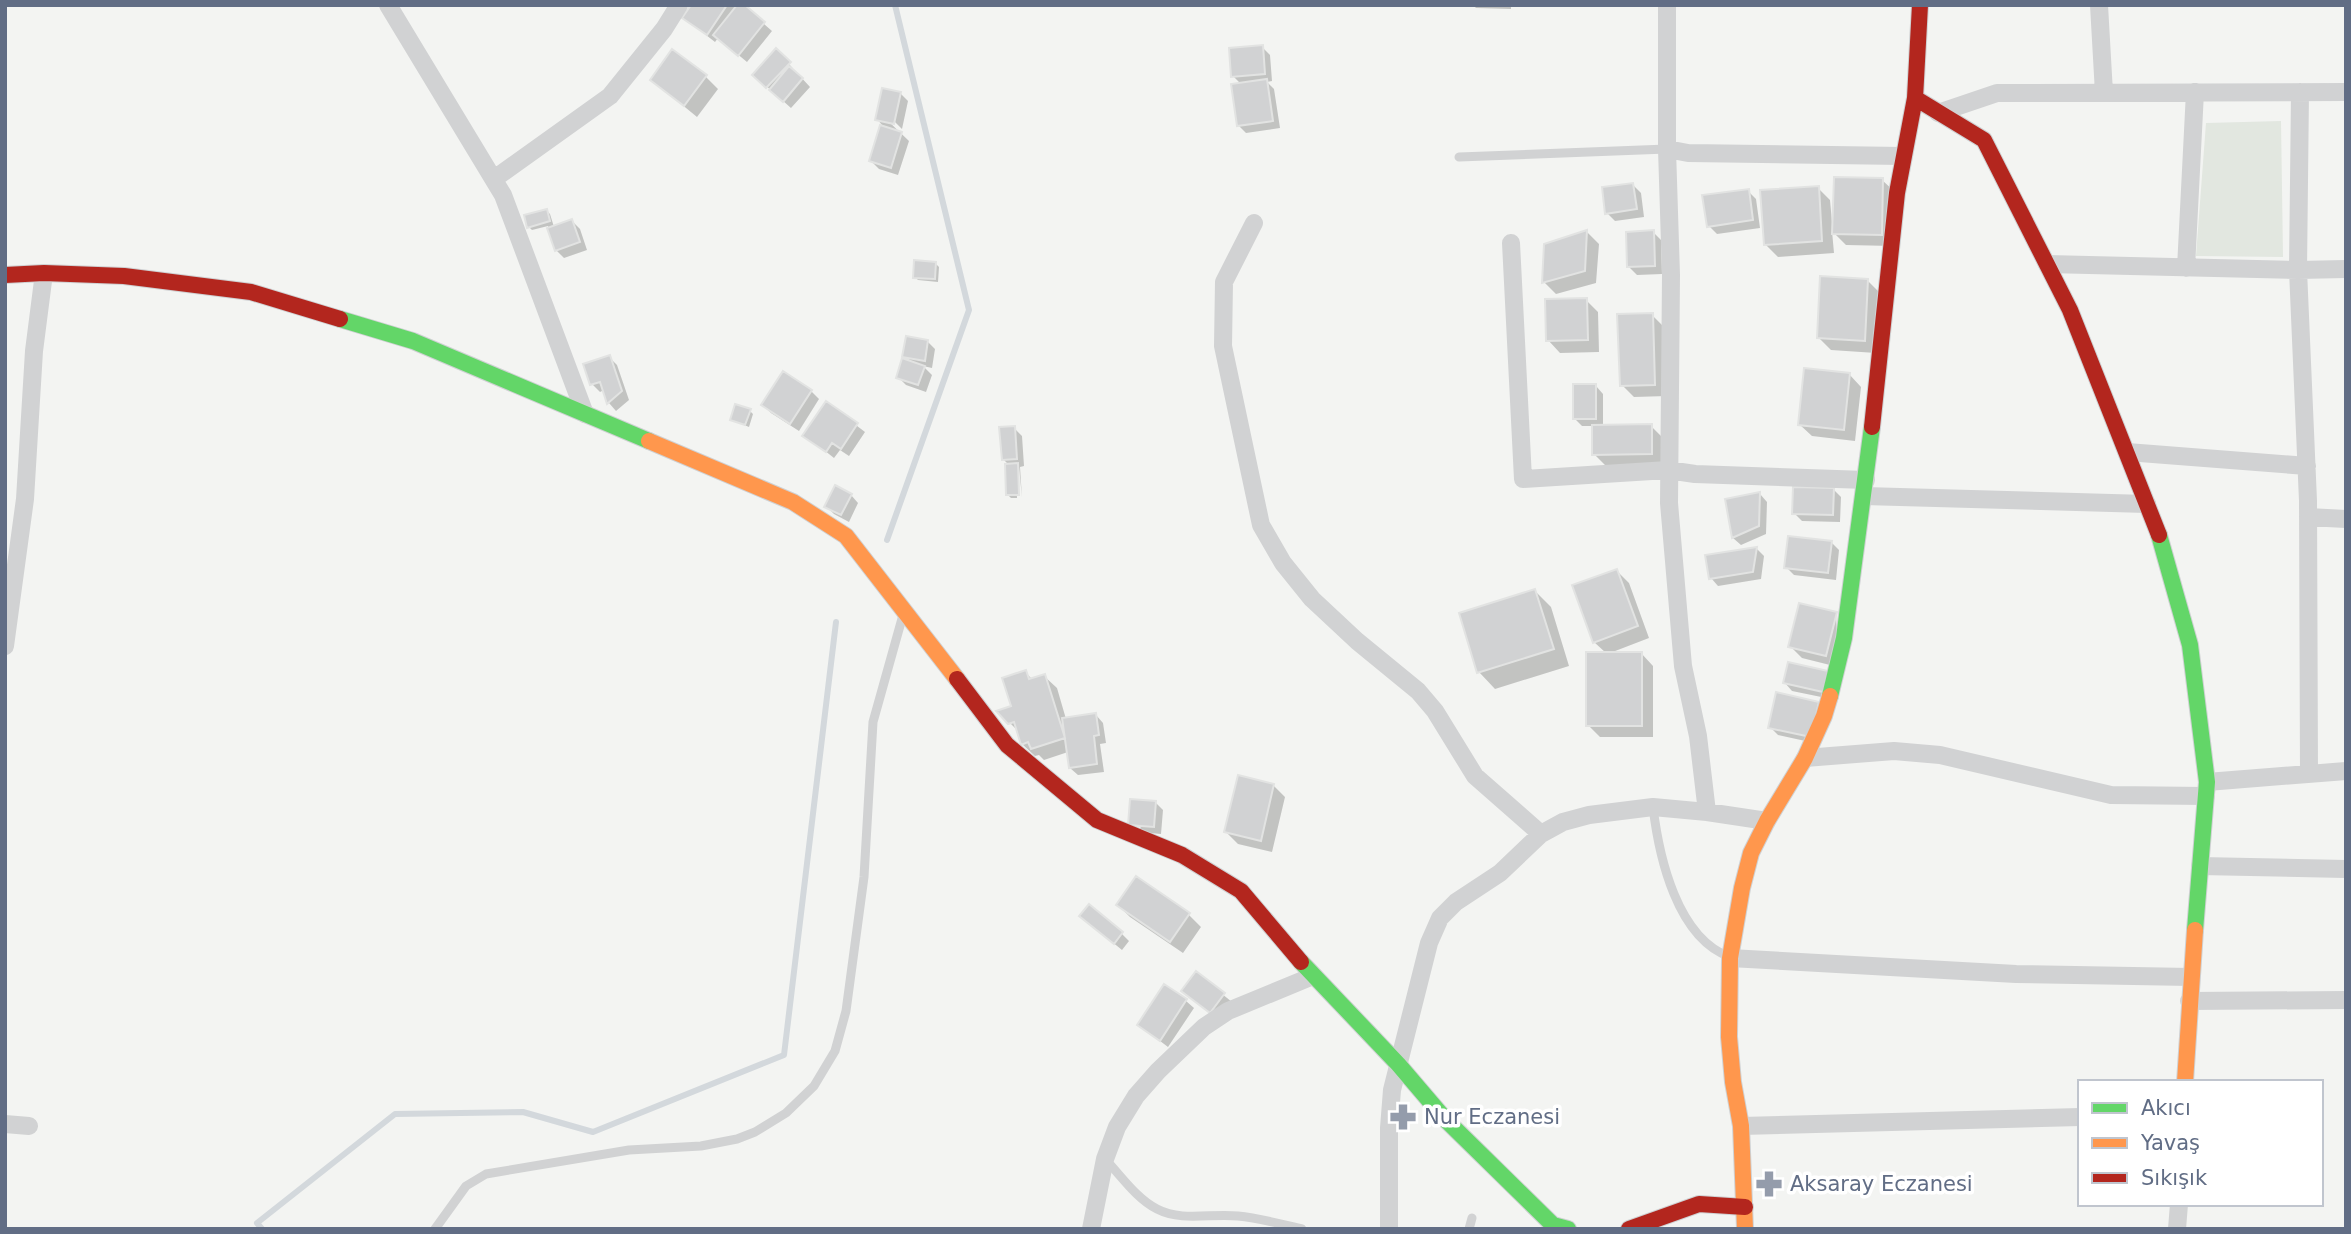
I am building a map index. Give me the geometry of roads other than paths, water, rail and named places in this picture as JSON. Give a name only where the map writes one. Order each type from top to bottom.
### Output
[{"type":"street","points":[[388,5],[503,195],[585,414]]},
{"type":"street","points":[[494,179],[610,96],[664,29],[679,5]]},
{"type":"street","points":[[1667,5],[1667,149],[1671,275],[1668,470],[1683,666],[1698,736],[1707,812]]},
{"type":"street","points":[[1745,1229],[1741,1126],[1729,1037],[1730,958],[1751,853],[1805,758],[1824,716],[1844,638],[1865,488],[1903,156],[1914,98],[1920,5]]},
{"type":"street","points":[[2099,5],[2104,93]]},
{"type":"street","points":[[2186,268],[2195,92]]},
{"type":"street","points":[[2300,92],[2298,270],[2307,467],[2309,774]]},
{"type":"street","points":[[1938,113],[1997,93],[2346,92]]},
{"type":"street","points":[[1914,98],[1984,140],[2070,310],[2164,548],[2190,645],[2206,789],[2185,1080]]},
{"type":"street","points":[[1667,149],[1688,153],[1903,156]]},
{"type":"street","points":[[1254,223],[1224,282],[1223,346],[1261,525],[1283,563],[1312,599],[1357,641],[1418,691],[1435,711],[1475,776],[1541,834]]},
{"type":"street","points":[[1511,243],[1523,480],[1668,470],[1865,488],[2147,504]]},
{"type":"street","points":[[2047,264],[2346,269]]},
{"type":"street","points":[[5,646],[24,511],[34,351],[44,273]]},
{"type":"street","points":[[5,275],[44,273],[124,276],[251,292],[413,341],[793,502],[846,536],[1007,745],[1097,820],[1182,855],[1241,891],[1313,976],[1398,1064],[1445,1119],[1553,1225],[1569,1229]]},
{"type":"street","points":[[2127,452],[2307,467]]},
{"type":"street","points":[[2308,517],[2346,519]]},
{"type":"street","points":[[1805,758],[1894,751],[1940,755],[2111,795],[2206,789],[2346,771]]},
{"type":"street","points":[[1389,1229],[1389,1128],[1392,1090],[1429,943],[1440,918],[1456,902],[1500,873],[1541,834],[1563,822],[1589,815],[1653,807],[1767,821]]},
{"type":"street","points":[[2200,866],[2346,869]]},
{"type":"street","points":[[1730,958],[2016,974],[2191,977]]},
{"type":"street","points":[[1091,1229],[1105,1159],[1118,1127],[1136,1096],[1204,1027],[1227,1011],[1313,976]]},
{"type":"street","points":[[2189,1001],[2346,1000]]},
{"type":"street","points":[[1741,1126],[2078,1117]]},
{"type":"street","points":[[5,1124],[29,1126]]},
{"type":"street","points":[[1629,1229],[1699,1204],[1745,1207]]},
{"type":"street","points":[[2178,1229],[2179,1206]]},
{"type":"lane","points":[[1459,157],[1667,149]]},
{"type":"lane","points":[[435,1229],[466,1186],[486,1174],[629,1150],[701,1146],[737,1139],[755,1132],[786,1113],[814,1086],[835,1051],[846,1011],[864,877],[873,722],[904,611]]},
{"type":"lane","points":[[1653,807],[1667,876],[1684,912],[1701,940],[1730,958]]},
{"type":"lane","points":[[1105,1159],[1149,1204],[1171,1214],[1184,1217],[1238,1216],[1302,1229]]},
{"type":"lane","points":[[1469,1229],[1472,1218]]},
{"type":"waterway","points":[[887,540],[969,310],[895,5]]},
{"type":"waterway","points":[[262,1229],[257,1223],[395,1114],[523,1112],[593,1132],[784,1055],[836,622]]},
{"type":"place","name":"Nur Eczanesi","points":[[1403,1117]]},
{"type":"place","name":"Aksaray Eczanesi","points":[[1769,1184]]}]
